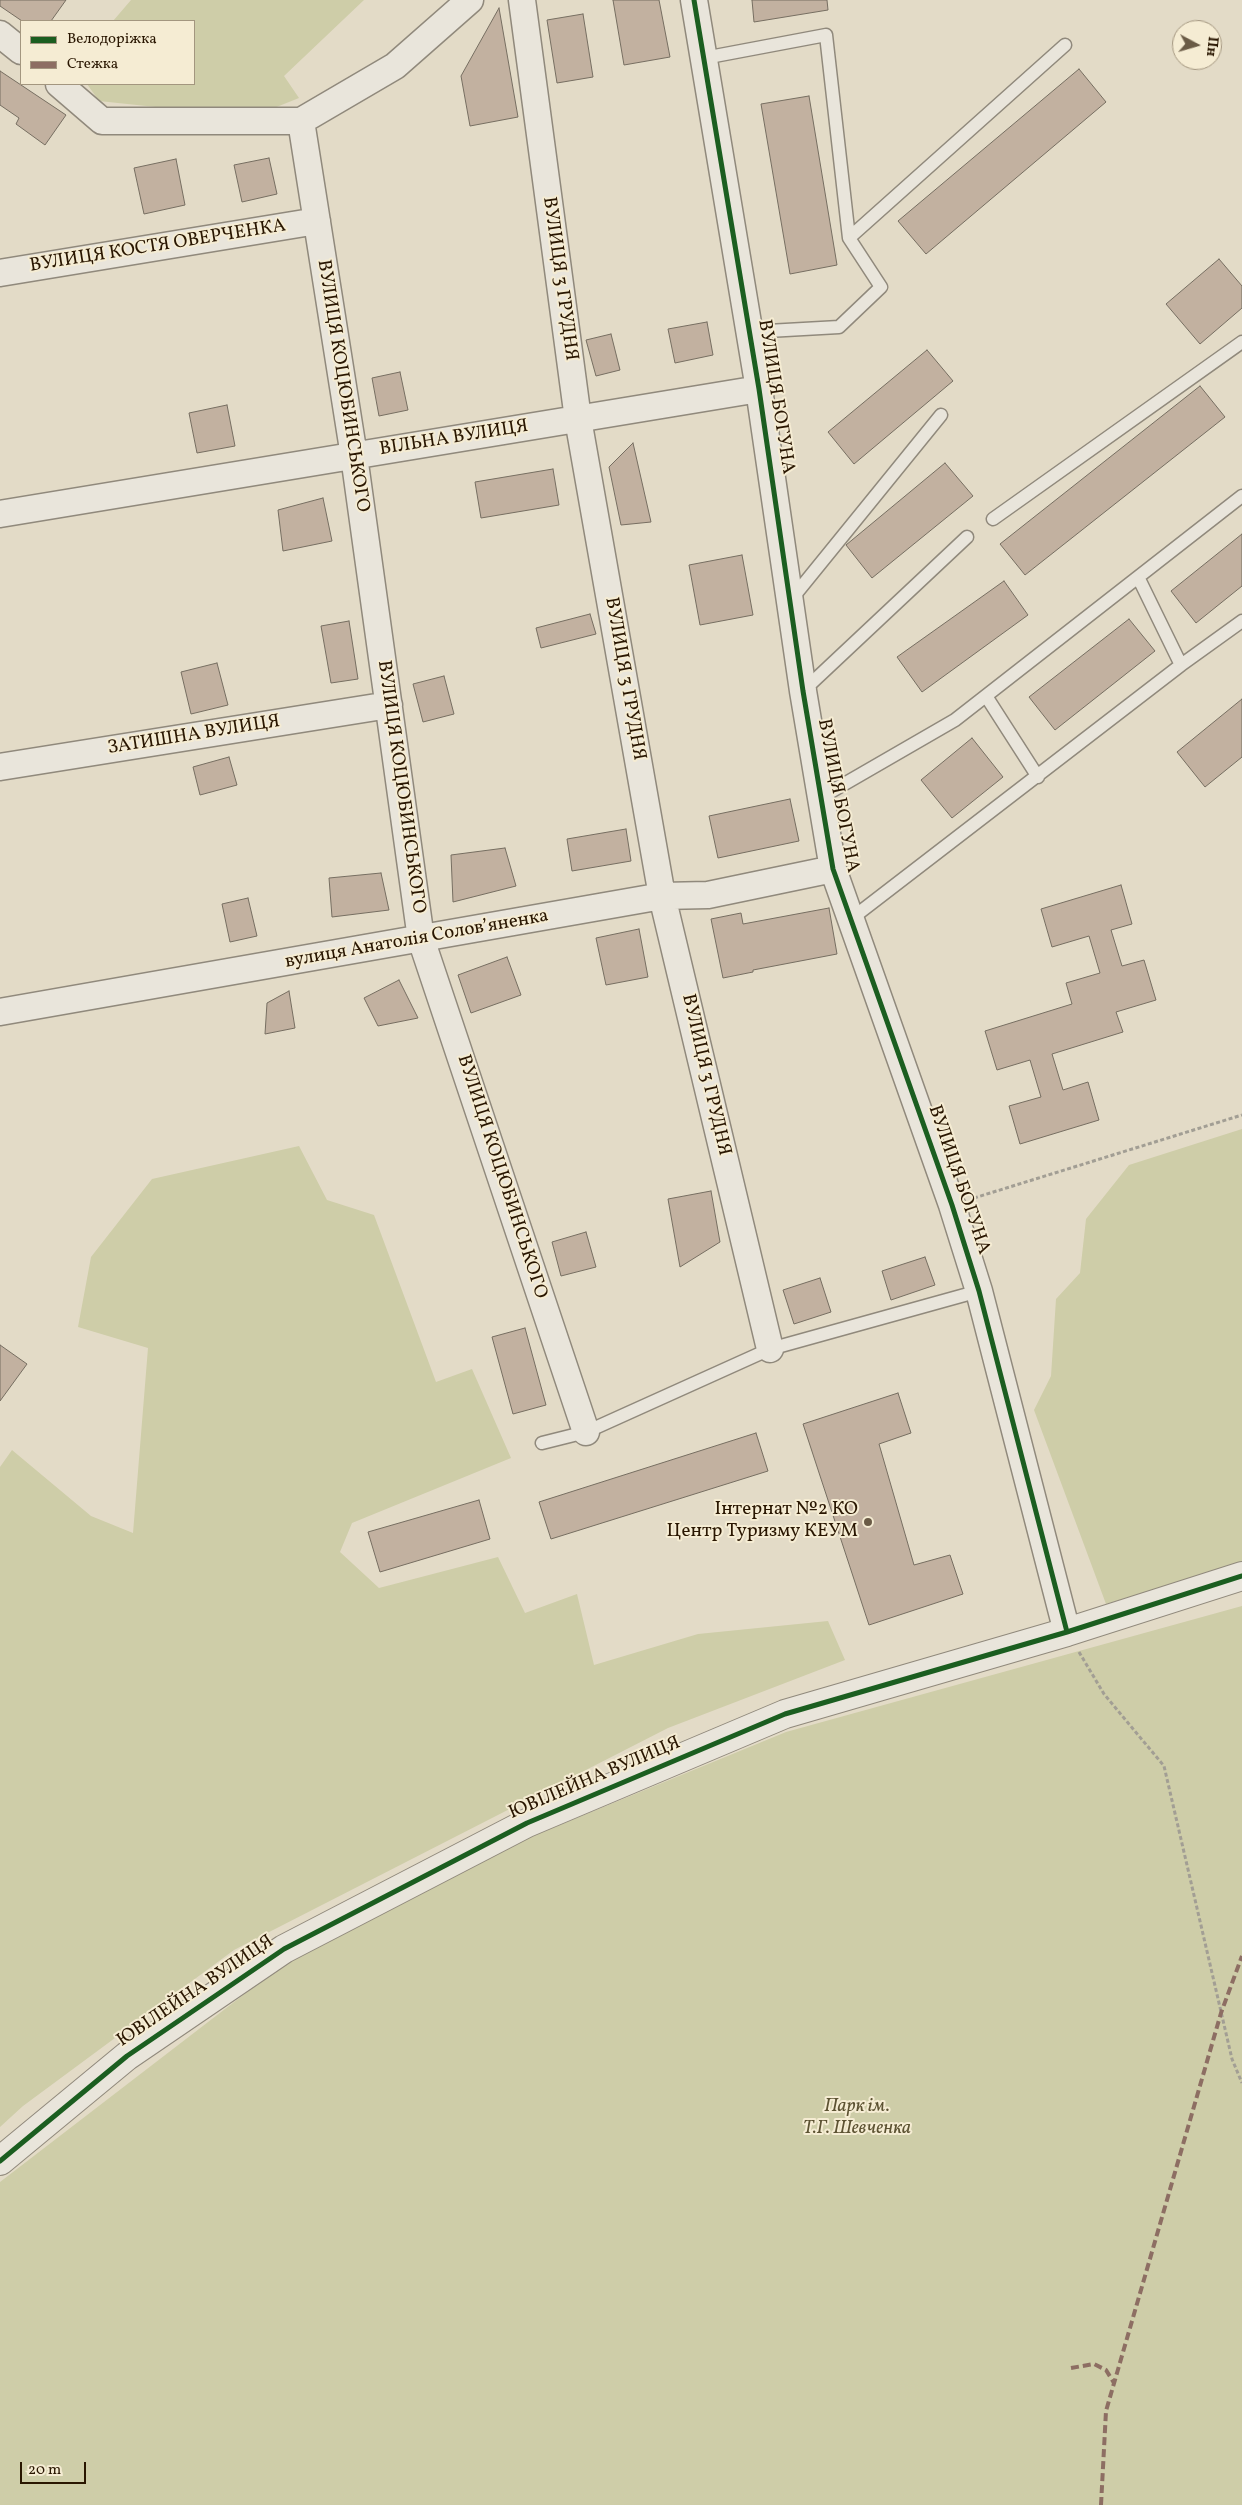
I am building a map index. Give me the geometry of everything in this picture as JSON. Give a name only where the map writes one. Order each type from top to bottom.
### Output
[{"type":"street","points":[[60,85],[102,121],[301,121],[395,66],[470,0]]},
{"type":"street","name":"ВУЛИЦЯ 3 ГРУДНЯ","points":[[522,0],[578,419],[662,896],[770,1349]]},
{"type":"street","name":"ВУЛИЦЯ БОГУНА","points":[[694,0],[760,389],[803,691],[833,870],[952,1205],[979,1291],[1067,1632]]},
{"type":"street","points":[[0,34],[20,50]]},
{"type":"street","name":"ВУЛИЦЯ КОЦЮБИНСЬКОГО","points":[[301,121],[354,456],[421,939],[586,1432]]},
{"type":"street","name":"ВУЛИЦЯ КОСТЯ ОВЕРЧЕНКА","points":[[0,274],[317,221]]},
{"type":"street","name":"ВІЛЬНА ВУЛИЦЯ","points":[[0,514],[760,389]]},
{"type":"street","name":"ЗАТИШНА ВУЛИЦЯ","points":[[0,767],[389,705]]},
{"type":"street","name":"вулиця Анатолія Соловʼяненка","points":[[0,1012],[662,896],[708,895],[833,870]]},
{"type":"street","name":"ЮВІЛЕЙНА ВУЛИЦЯ","points":[[0,2161],[127,2056],[284,1949],[527,1823],[785,1714],[1067,1632],[1242,1576]]},
{"type":"lane","points":[[704,58],[826,35],[849,238],[881,287],[839,327],[750,332]]},
{"type":"lane","points":[[849,238],[1065,45]]},
{"type":"lane","points":[[993,519],[1242,342]]},
{"type":"lane","points":[[790,601],[941,415]]},
{"type":"lane","points":[[820,798],[955,720],[1139,579],[1242,496]]},
{"type":"lane","points":[[803,691],[967,537]]},
{"type":"lane","points":[[1139,579],[1181,665]]},
{"type":"lane","points":[[851,918],[1038,777],[1181,665],[1242,621]]},
{"type":"lane","points":[[986,696],[1038,777]]},
{"type":"lane","points":[[542,1443],[586,1432],[770,1349],[979,1291]]},
{"type":"path","points":[[952,1205],[1242,1115]]},
{"type":"path","points":[[1067,1632],[1104,1694],[1164,1766],[1232,2059],[1242,2083]]},
{"type":"green space","points":[[131,0],[364,0],[284,76],[299,98],[274,108],[175,109],[99,101],[88,85],[195,85],[195,20],[114,20]]},
{"type":"green space","points":[[1242,1129],[1242,1563],[1106,1604],[1034,1410],[1051,1376],[1056,1299],[1080,1273],[1086,1219],[1129,1165]]},
{"type":"green space","points":[[299,1146],[327,1200],[374,1215],[436,1382],[472,1369],[511,1458],[352,1523],[340,1552],[379,1588],[498,1557],[525,1613],[577,1594],[594,1665],[698,1634],[828,1621],[845,1660],[668,1728],[234,1950],[23,2106],[0,2127],[0,1467],[12,1450],[91,1516],[133,1533],[148,1348],[78,1327],[91,1257],[152,1179]]},
{"type":"green space","name":"Парк ім. Т.Г. Шевченка","points":[[1242,1606],[1242,2505],[0,2505],[0,2182],[277,1969],[494,1852],[786,1732]]},
{"type":"building","points":[[0,0],[66,0],[52,20],[21,20],[0,6]]},
{"type":"building","points":[[613,0],[659,0],[670,57],[624,65]]},
{"type":"building","points":[[752,0],[827,0],[828,10],[754,22]]},
{"type":"building","points":[[499,8],[518,117],[470,126],[461,76]]},
{"type":"building","points":[[583,14],[593,77],[557,83],[547,20]]},
{"type":"building","points":[[1079,69],[1106,102],[926,254],[898,221]]},
{"type":"building","points":[[0,71],[66,115],[45,145],[16,124],[19,118],[0,105]]},
{"type":"building","points":[[809,96],[837,265],[790,274],[761,104]]},
{"type":"building","points":[[269,158],[277,194],[242,202],[234,165]]},
{"type":"building","points":[[176,159],[185,205],[144,214],[134,168]]},
{"type":"building","points":[[1219,259],[1242,286],[1242,308],[1200,344],[1166,304]]},
{"type":"building","points":[[707,322],[713,355],[675,363],[668,329]]},
{"type":"building","points":[[611,334],[620,370],[596,376],[586,340]]},
{"type":"building","points":[[927,350],[953,381],[854,464],[828,432]]},
{"type":"building","points":[[400,372],[408,410],[379,416],[372,378]]},
{"type":"building","points":[[1200,386],[1225,417],[1025,575],[1000,544]]},
{"type":"building","points":[[227,405],[235,446],[197,453],[189,413]]},
{"type":"building","points":[[633,443],[651,522],[621,525],[609,467]]},
{"type":"building","points":[[945,463],[973,496],[872,578],[846,545]]},
{"type":"building","points":[[553,469],[559,505],[481,518],[475,482]]},
{"type":"building","points":[[323,498],[332,541],[283,551],[278,510]]},
{"type":"building","points":[[1242,534],[1242,586],[1196,623],[1171,591]]},
{"type":"building","points":[[742,555],[753,615],[700,625],[689,565]]},
{"type":"building","points":[[1004,581],[1028,615],[922,692],[897,657]]},
{"type":"building","points":[[590,614],[596,634],[541,648],[536,628]]},
{"type":"building","points":[[1129,619],[1155,651],[1055,730],[1029,697]]},
{"type":"building","points":[[349,621],[358,679],[331,683],[321,626]]},
{"type":"building","points":[[217,663],[228,705],[191,714],[181,672]]},
{"type":"building","points":[[444,676],[454,714],[423,722],[413,684]]},
{"type":"building","points":[[1242,699],[1242,757],[1205,787],[1177,752]]},
{"type":"building","points":[[972,738],[1003,777],[952,818],[921,780]]},
{"type":"building","points":[[229,757],[237,785],[200,795],[193,767]]},
{"type":"building","points":[[790,799],[799,841],[718,858],[709,816]]},
{"type":"building","points":[[626,829],[631,861],[572,871],[567,839]]},
{"type":"building","points":[[505,848],[516,886],[453,902],[451,855]]},
{"type":"building","points":[[381,873],[389,910],[332,917],[329,878]]},
{"type":"building","points":[[1121,885],[1132,924],[1111,930],[1122,966],[1144,960],[1156,1000],[1116,1012],[1123,1032],[1052,1054],[1063,1090],[1088,1082],[1099,1120],[1020,1144],[1009,1106],[1041,1097],[1030,1060],[997,1070],[985,1031],[1072,1004],[1066,983],[1100,973],[1089,936],[1052,947],[1041,909]]},
{"type":"building","points":[[248,898],[257,936],[230,942],[222,904]]},
{"type":"building","points":[[829,908],[837,954],[753,970],[753,972],[723,978],[711,919],[741,913],[743,924]]},
{"type":"building","points":[[639,929],[648,977],[606,985],[596,938]]},
{"type":"building","points":[[507,957],[521,995],[471,1013],[458,975]]},
{"type":"building","points":[[399,980],[418,1018],[378,1026],[364,998]]},
{"type":"building","points":[[289,991],[295,1028],[265,1034],[267,1003]]},
{"type":"building","points":[[711,1191],[720,1242],[680,1267],[668,1199]]},
{"type":"building","points":[[586,1232],[596,1267],[561,1276],[552,1242]]},
{"type":"building","points":[[925,1257],[935,1285],[891,1300],[882,1271]]},
{"type":"building","points":[[820,1278],[831,1312],[794,1324],[783,1290]]},
{"type":"building","points":[[525,1328],[546,1405],[513,1414],[492,1337]]},
{"type":"building","points":[[0,1345],[27,1364],[0,1401]]},
{"type":"building","name":"Інтернат №2 КО Центр Туризму КЕУМ","points":[[898,1393],[911,1433],[879,1444],[914,1565],[950,1555],[963,1594],[869,1625],[803,1424]]},
{"type":"building","points":[[756,1433],[768,1471],[551,1539],[539,1502]]},
{"type":"building","points":[[479,1500],[490,1539],[380,1572],[368,1532]]},
{"type":"marked path","points":[[1101,2505],[1106,2411],[1221,2013],[1242,1956]]},
{"type":"marked path","points":[[1071,2368],[1094,2364],[1106,2370],[1114,2383]]},
{"type":"cycle path","points":[[694,0],[759,389],[803,691],[833,869],[952,1205],[979,1291],[1067,1632]]},
{"type":"cycle path","points":[[0,2161],[127,2056],[284,1949],[527,1823],[785,1714],[1067,1632],[1242,1576]]},
{"type":"place","name":"Інтернат №2 КО Центр Туризму КЕУМ","points":[[868,1522]]}]
